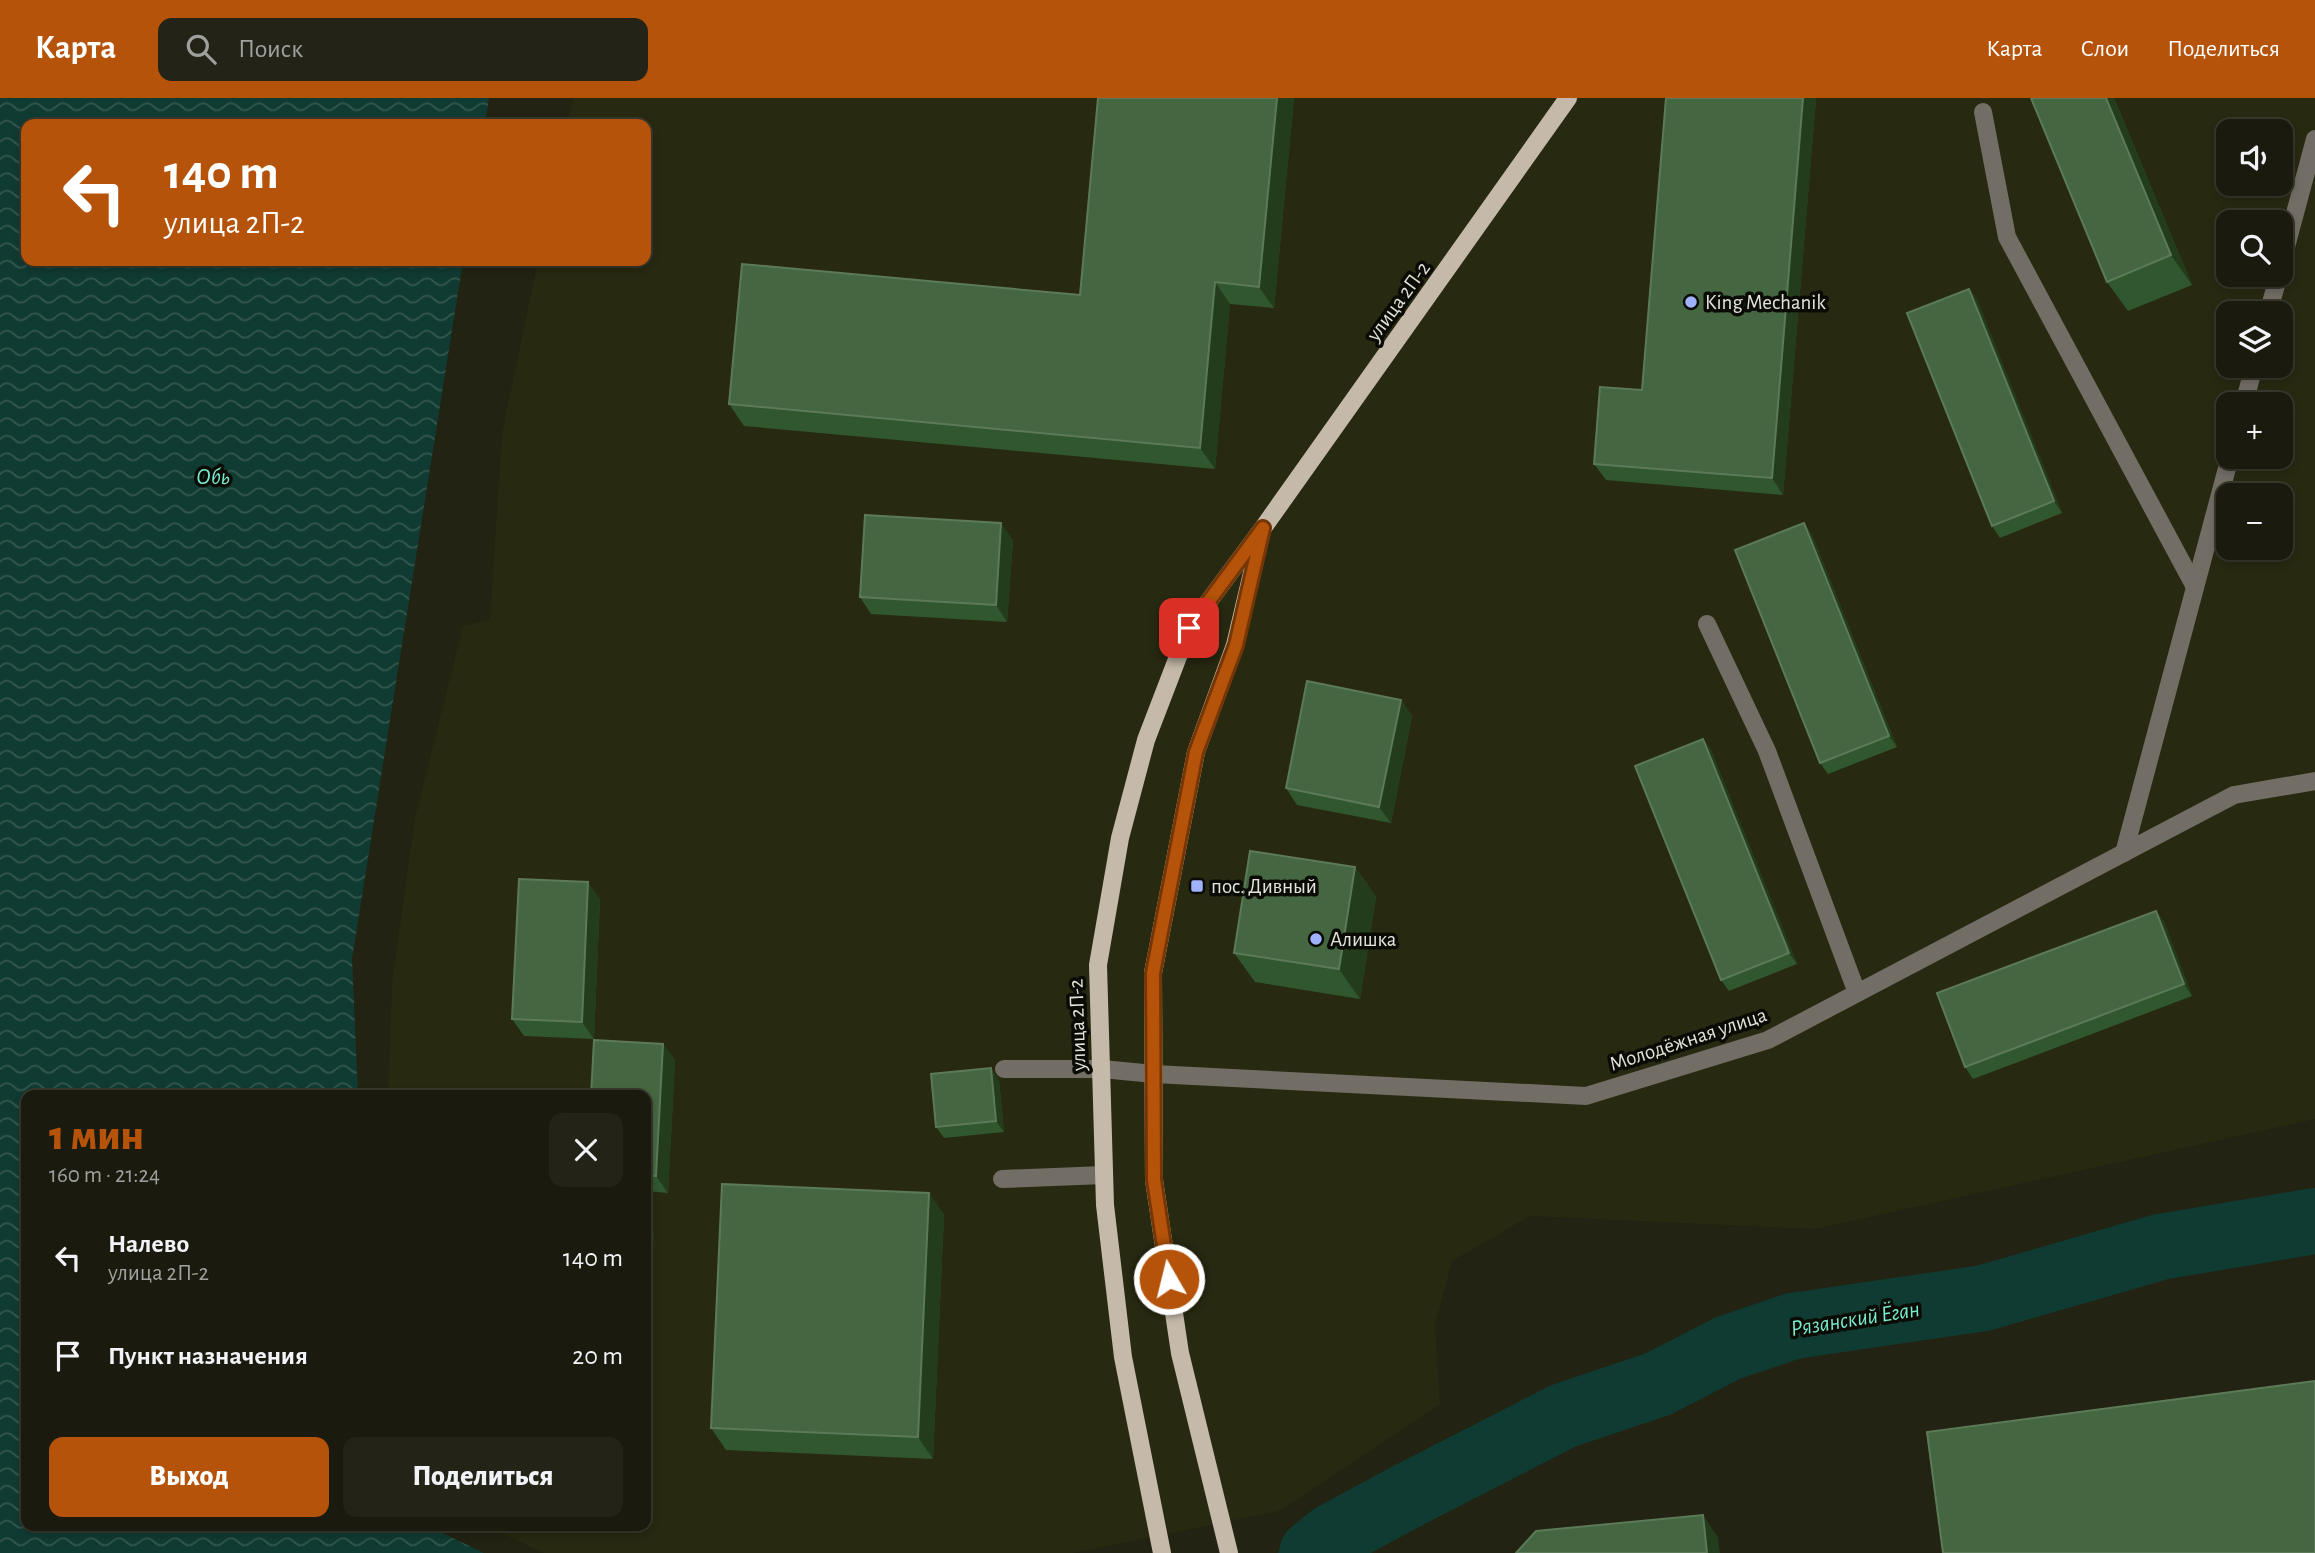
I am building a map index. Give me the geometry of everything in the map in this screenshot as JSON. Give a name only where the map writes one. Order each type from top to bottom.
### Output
[{"type":"main road","name":"улица 2П-2","points":[[1162,1553],[1123,1357],[1105,1205],[1098,965],[1120,838],[1146,740],[1189,628],[1568,98]]},
{"type":"main road","name":"улица 2П-2","points":[[1229,1553],[1180,1353],[1154,1180],[1153,973],[1196,752],[1236,645],[1263,528]]},
{"type":"street","points":[[1983,112],[2007,237],[2195,587]]},
{"type":"street","points":[[2293,221],[2315,139]]},
{"type":"street","points":[[2124,853],[2227,469]]},
{"type":"street","points":[[1707,624],[1767,751],[1857,993]]},
{"type":"street","name":"Молодёжная улица","points":[[1004,1069],[1102,1069],[1586,1096],[1768,1040],[2234,795],[2315,781]]},
{"type":"street","points":[[1002,1179],[1104,1175]]},
{"type":"shaded area","points":[[573,98],[2315,98],[2315,1119],[1815,1229],[1530,1216],[1452,1261],[1435,1325],[1440,1404],[1279,1511],[1073,1553],[544,1553],[497,1531],[651,1531],[651,1090],[388,1090],[392,983],[415,818],[463,626],[490,620],[502,433],[537,266],[651,266],[651,119],[568,119]]},
{"type":"water","name":"Обь","points":[[0,98],[489,98],[486,119],[21,119],[21,266],[462,266],[352,959],[358,1090],[21,1090],[21,1531],[438,1531],[484,1553],[0,1553]]},
{"type":"water","points":[[1399,1474],[1409,1495],[1413,1518],[1348,1553],[1277,1553],[1286,1550]]},
{"type":"building","points":[[1098,98],[1277,98],[1259,287],[1215,282],[1200,448],[729,404],[742,264],[1080,295]]},
{"type":"building","points":[[1666,98],[1803,98],[1772,478],[1594,464],[1600,387],[1642,390]]},
{"type":"building","points":[[2031,98],[2106,98],[2171,255],[2107,282]]},
{"type":"building","points":[[1969,289],[2054,501],[1992,526],[1907,313]]},
{"type":"building","points":[[865,515],[1001,523],[996,605],[860,597]]},
{"type":"building","points":[[1804,523],[1889,736],[1820,763],[1735,550]]},
{"type":"building","points":[[1307,681],[1401,700],[1379,807],[1286,788]]},
{"type":"building","points":[[1703,739],[1789,953],[1721,980],[1635,766]]},
{"type":"building","points":[[1250,851],[1355,867],[1339,969],[1234,953]]},
{"type":"building","points":[[519,879],[588,882],[582,1022],[512,1019]]},
{"type":"building","points":[[2156,911],[2184,984],[1965,1067],[1937,993]]},
{"type":"building","points":[[594,1040],[663,1044],[656,1176],[651,1176],[651,1090],[591,1090]]},
{"type":"building","points":[[991,1068],[996,1121],[936,1127],[931,1074]]},
{"type":"building","points":[[722,1184],[929,1193],[918,1437],[711,1428]]},
{"type":"building","points":[[2315,1381],[2315,1553],[1943,1553],[1927,1432]]},
{"type":"building","points":[[1703,1515],[1707,1553],[1516,1553],[1536,1531]]},
{"type":"waterway","name":"Рязанский Ёган","points":[[1312,1553],[1333,1536],[1563,1416],[1658,1384],[1728,1348],[1793,1326],[1984,1298],[2160,1247],[2315,1221]]},
{"type":"place","name":"King Mechanik","points":[[1691,302]]},
{"type":"place","name":"пос. Дивный","points":[[1197,886]]},
{"type":"place","name":"Алишка","points":[[1316,939]]},
{"type":"route","points":[[1169,1279],[1154,1180],[1153,973],[1196,752],[1236,645],[1263,528],[1189,628]]}]
